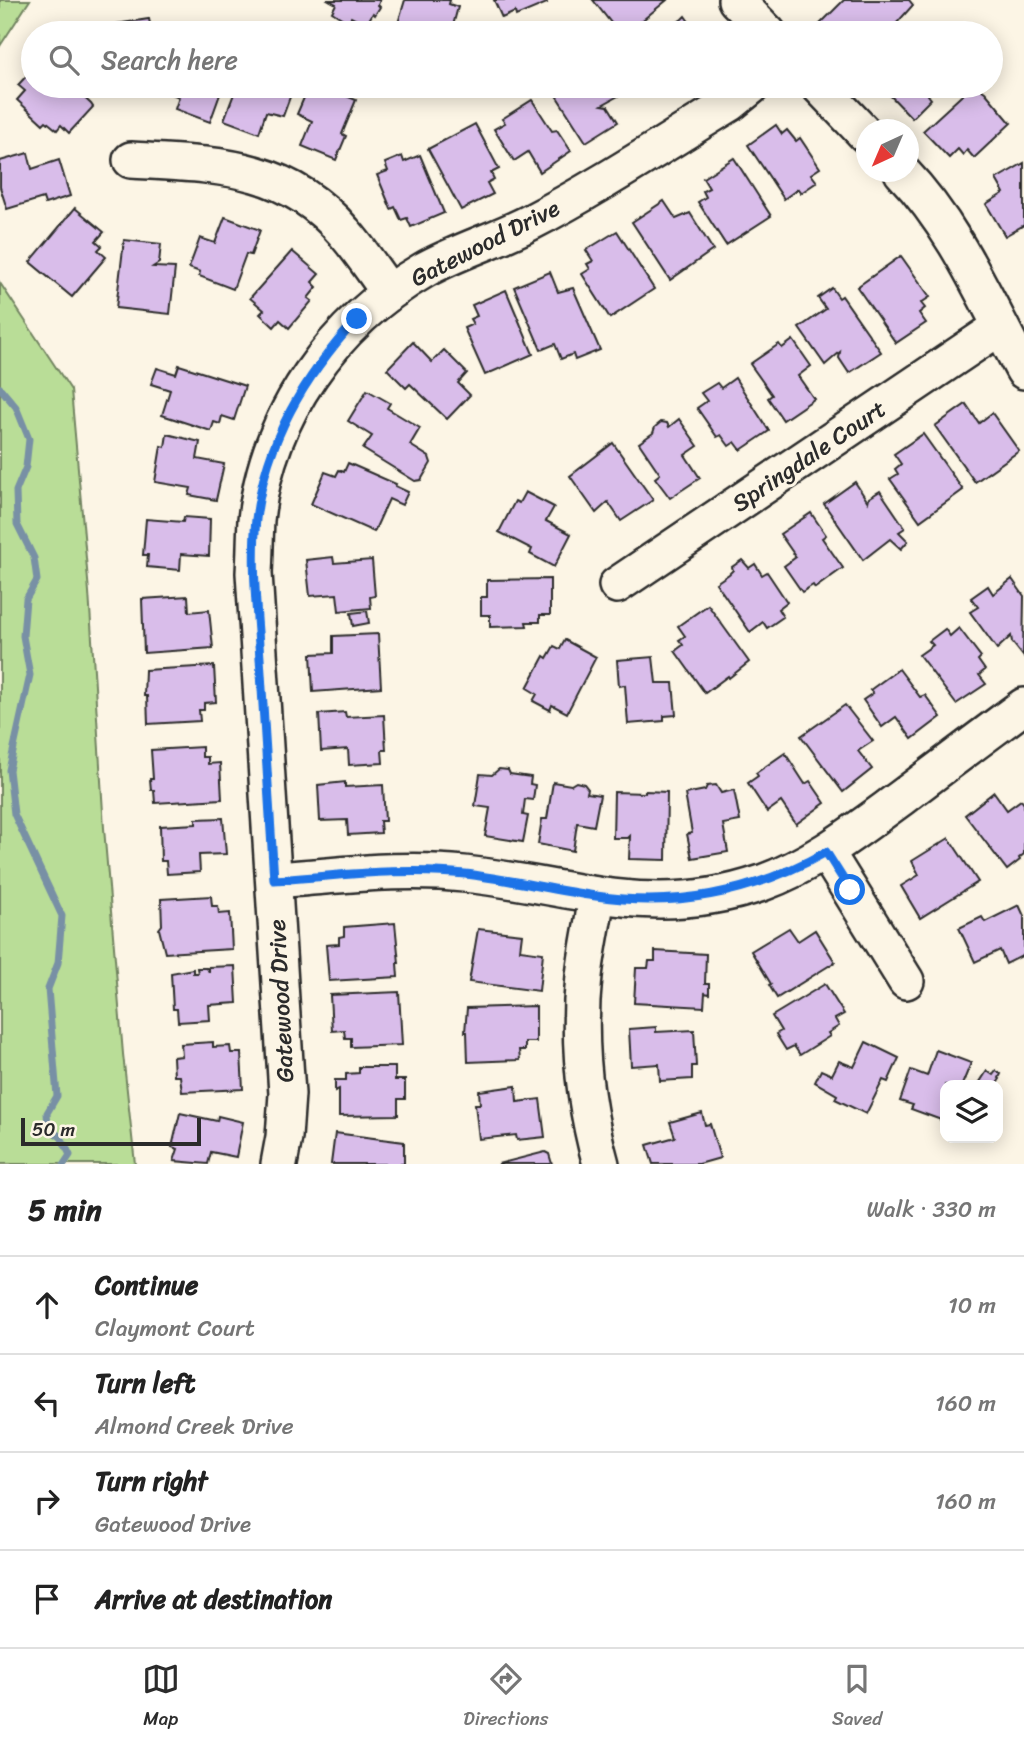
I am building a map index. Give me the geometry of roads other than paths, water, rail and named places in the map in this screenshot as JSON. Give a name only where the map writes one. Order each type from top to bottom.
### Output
[{"type":"street","points":[[736,0],[756,21]]},
{"type":"street","name":"Gatewood Drive","points":[[279,1164],[287,1094],[254,573],[256,520],[265,476],[279,433],[306,381],[327,352],[357,319],[390,292],[426,269],[561,205],[737,98]]},
{"type":"street","points":[[831,98],[856,125]]},
{"type":"street","points":[[131,160],[224,166],[256,173],[289,187],[317,205],[344,231],[390,292]]},
{"type":"street","points":[[910,182],[943,222],[1024,371]]},
{"type":"street","name":"Springdale Court","points":[[617,585],[1000,327]]},
{"type":"street","points":[[274,880],[426,871],[466,874],[638,901],[680,900],[723,894],[762,882],[826,852],[1024,706]]},
{"type":"street","points":[[826,852],[906,981]]},
{"type":"street","points":[[597,896],[584,976],[581,1026],[583,1077],[601,1164]]},
{"type":"waterway","points":[[0,388],[16,407],[29,439],[26,467],[16,491],[17,524],[34,558],[37,580],[26,599],[23,636],[30,675],[9,770],[14,814],[62,916],[58,963],[48,989],[57,1096],[47,1113],[48,1128],[61,1137],[70,1155],[64,1164]]}]
